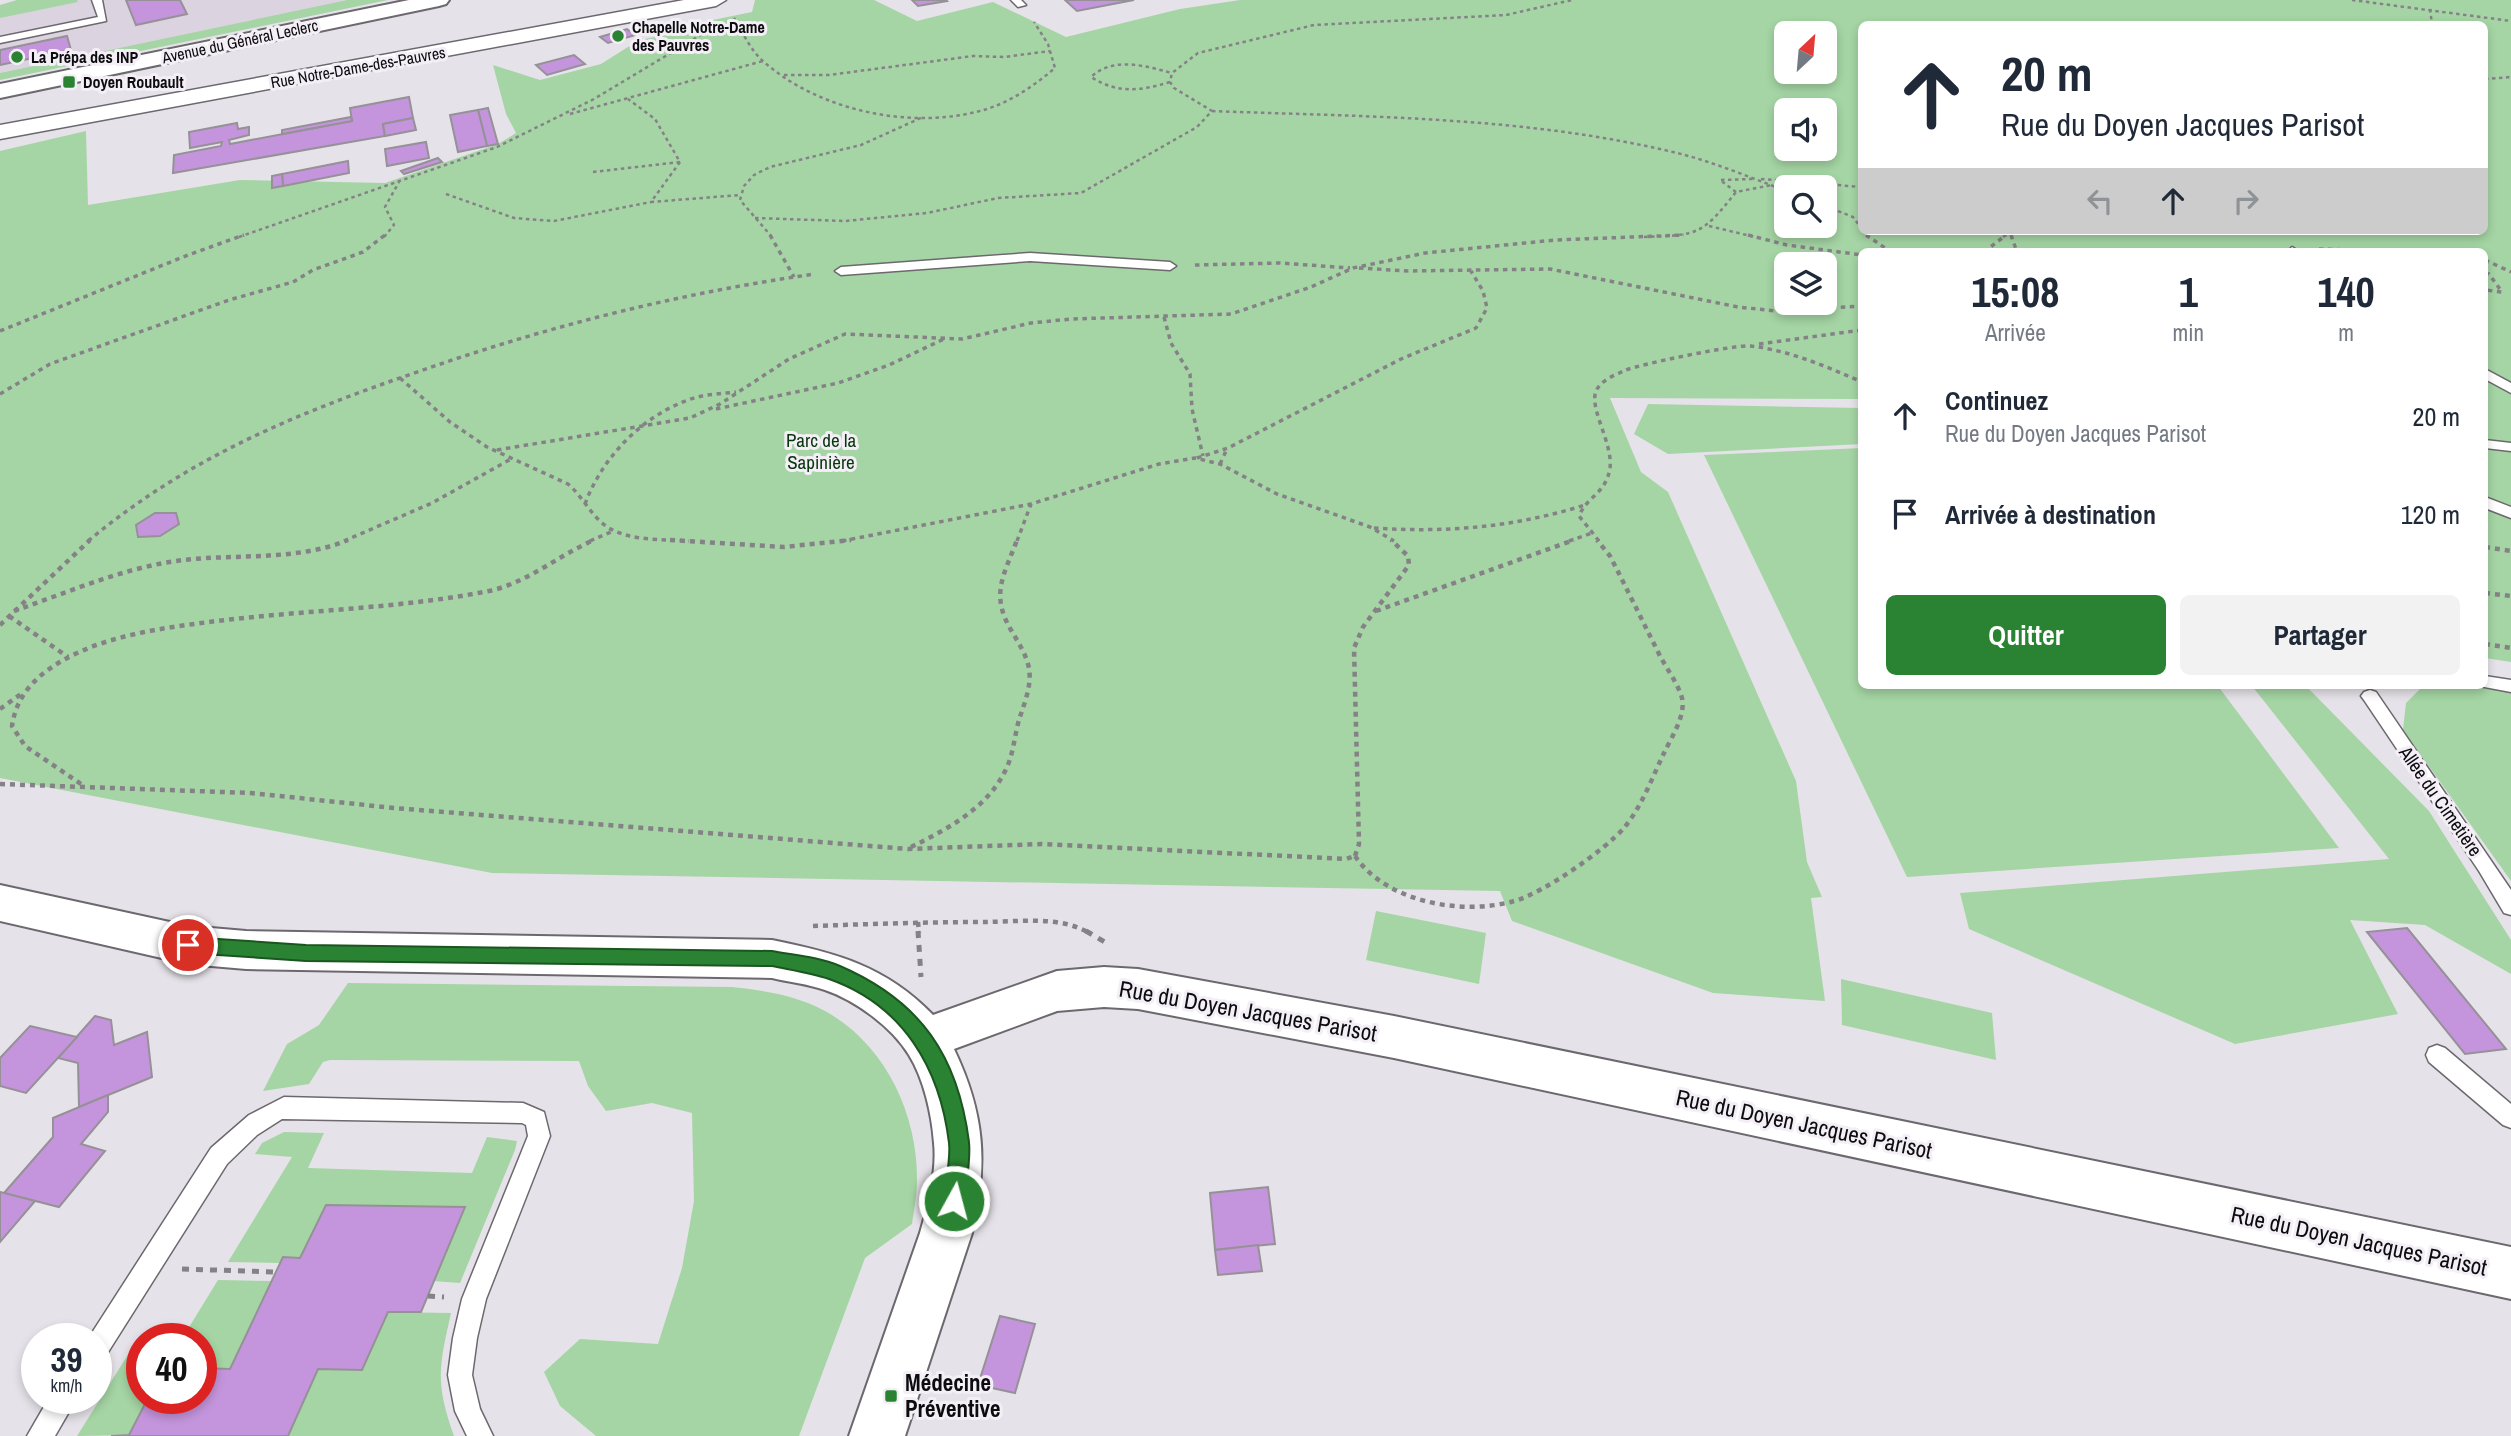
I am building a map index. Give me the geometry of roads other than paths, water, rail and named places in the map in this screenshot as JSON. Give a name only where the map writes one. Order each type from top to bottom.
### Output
[{"type":"street","name":"Avenue du Général Leclerc","points":[[0,91],[439,0]]},
{"type":"street","name":"Rue Notre-Dame-des-Pauvres","points":[[0,132],[723,6]]},
{"type":"street","points":[[0,903],[175,943],[246,950],[772,958],[833,972],[870,990],[913,1026],[945,1081],[959,1144],[957,1181],[946,1233],[877,1436]]},
{"type":"street","name":"Rue du Doyen Jacques Parisot","points":[[913,1026],[1078,987],[1138,989],[1395,1037],[2511,1273]]},
{"type":"lane","points":[[0,40],[103,19],[97,0]]},
{"type":"lane","points":[[841,271],[1030,257],[1170,266]]},
{"type":"lane","points":[[2488,375],[2511,389]]},
{"type":"lane","points":[[2488,444],[2511,447]]},
{"type":"lane","points":[[2488,503],[2511,513]]},
{"type":"lane","points":[[2488,682],[2511,686]]},
{"type":"lane","name":"Allée du Cimetière","points":[[2370,689],[2511,906]]},
{"type":"lane","points":[[2437,1055],[2511,1118]]},
{"type":"lane","points":[[112,1323],[219,1156],[240,1132],[284,1107],[523,1113],[536,1119],[539,1136],[474,1298],[460,1374],[468,1411],[480,1436]]},
{"type":"lane","points":[[40,1436],[54,1414]]},
{"type":"place","name":"Chapelle Notre-Dame des Pauvres","points":[[618,36]]},
{"type":"place","name":"La Prépa des INP","points":[[17,57]]},
{"type":"place","name":"Doyen Roubault","points":[[69,82]]},
{"type":"place","name":"Médecine Préventive","points":[[891,1396]]},
{"type":"park label","name":"Parc de la Sapinière","points":[[821,451]]}]
